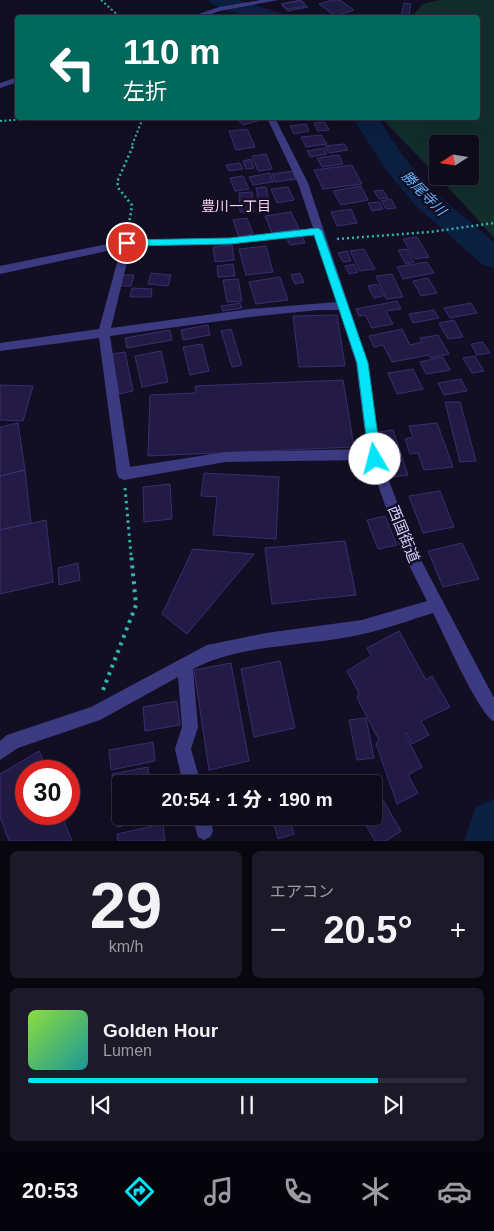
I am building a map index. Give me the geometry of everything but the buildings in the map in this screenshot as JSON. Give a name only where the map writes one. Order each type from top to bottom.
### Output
[{"type":"street","points":[[210,11],[274,0]]},
{"type":"street","points":[[0,86],[15,80]]},
{"type":"street","name":"西国街道","points":[[272,120],[302,182],[362,363],[375,454],[407,547],[477,684],[494,713]]},
{"type":"street","points":[[0,270],[127,243],[230,241],[319,236]]},
{"type":"street","points":[[127,243],[104,332],[124,474],[225,457],[375,454]]},
{"type":"street","points":[[0,347],[260,312],[318,306],[342,306]]},
{"type":"street","points":[[0,752],[12,741],[94,714],[207,653],[266,641],[362,627],[436,605]]},
{"type":"street","points":[[185,665],[190,727],[183,749],[190,775]]},
{"type":"path","points":[[101,0],[118,15]]},
{"type":"path","points":[[0,121],[15,120]]},
{"type":"path","points":[[127,243],[132,205],[119,189],[117,182],[142,120]]},
{"type":"path","points":[[319,236],[430,232],[494,222]]},
{"type":"path","points":[[94,714],[136,606],[124,474]]},
{"type":"green space","points":[[439,0],[494,0],[494,238],[445,185],[479,185],[479,135],[429,135],[429,168],[384,120],[480,120],[480,15],[413,15],[423,4]]},
{"type":"waterway","name":"勝尾寺川","points":[[219,0],[263,15]]},
{"type":"waterway","name":"勝尾寺川","points":[[367,120],[393,161],[424,198],[494,258]]},
{"type":"waterway","name":"勝尾寺川","points":[[490,841],[494,825]]},
{"type":"district","name":"豊川一丁目","points":[[236,206]]},
{"type":"route","points":[[127,243],[230,241],[318,231],[362,363],[375,459]]}]
